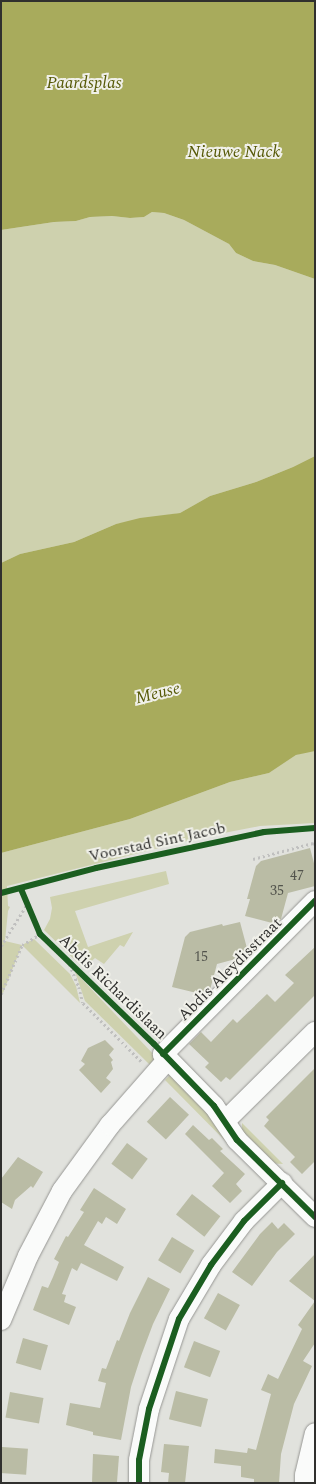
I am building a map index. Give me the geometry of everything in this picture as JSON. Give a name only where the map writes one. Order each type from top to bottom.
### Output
[{"type":"street","name":"Abdis Aleydisstraat","points":[[1,1320],[28,1256],[62,1191],[110,1124],[166,1056],[315,901]]},
{"type":"street","points":[[225,1122],[315,1032]]},
{"type":"street","name":"Abdis Richardislaan","points":[[166,1056],[214,1106],[238,1140],[315,1217]]},
{"type":"street","points":[[139,1483],[139,1460],[149,1409],[165,1355],[179,1319],[210,1265],[244,1221],[282,1183]]},
{"type":"street","points":[[305,1483],[305,1475],[315,1433]]},
{"type":"path","points":[[253,859],[313,843],[315,844]]},
{"type":"path","points":[[1,946],[27,904]]},
{"type":"path","points":[[1,994],[22,945],[41,933]]},
{"type":"shaded area","points":[[152,212],[164,213],[184,220],[229,244],[236,253],[253,261],[275,265],[315,279],[315,456],[256,482],[210,496],[180,513],[116,524],[74,542],[20,554],[1,563],[1,230],[54,222],[76,221],[90,217],[144,217]]},
{"type":"shaded area","points":[[309,751],[315,751],[315,823],[260,826],[203,837],[7,886],[8,906],[10,907],[8,911],[5,941],[22,945],[1,998],[1,853],[130,819],[230,782],[269,773],[296,755]]},
{"type":"shaded area","points":[[166,871],[169,884],[75,911],[88,947],[133,932],[124,947],[120,945],[104,964],[95,958],[85,967],[80,965],[44,930],[50,919],[52,908],[50,897]]},
{"type":"shaded area","points":[[34,939],[70,974],[76,986],[80,1003],[22,945]]},
{"type":"shaded area","points":[[75,972],[157,1058],[150,1065],[85,1001]]},
{"type":"shaded area","points":[[172,1073],[270,1178],[266,1182],[165,1080]]},
{"type":"shaded area","points":[[242,1123],[283,1164],[266,1163],[242,1139]]},
{"type":"water","points":[[1,1],[315,1],[315,279],[275,265],[253,261],[236,253],[229,244],[184,220],[164,213],[152,212],[144,217],[130,218],[112,216],[90,217],[76,221],[54,222],[1,230]]},
{"type":"water","name":"Meuse","points":[[315,456],[315,751],[296,755],[269,773],[230,782],[130,819],[1,853],[1,563],[20,554],[74,542],[116,524],[140,518],[180,513],[210,496],[256,482]]},
{"type":"building","points":[[310,848],[315,867],[315,886],[288,893],[281,919],[276,924],[245,916],[250,899],[247,899],[256,866],[261,861]]},
{"type":"building","points":[[240,922],[248,952],[243,957],[217,964],[210,990],[205,995],[172,987],[185,937],[190,932],[222,924],[223,926]]},
{"type":"building","points":[[315,947],[315,995],[230,1080],[226,1077],[221,1082],[205,1067],[209,1063],[189,1044],[201,1032],[211,1042],[233,1019],[237,1023],[267,994],[275,1002],[294,983],[285,975]]},
{"type":"building","points":[[105,1040],[114,1049],[109,1055],[113,1060],[111,1062],[113,1069],[106,1078],[111,1082],[101,1093],[79,1070],[85,1064],[81,1061],[88,1048]]},
{"type":"building","points":[[315,1068],[315,1161],[302,1174],[290,1162],[295,1157],[264,1126],[269,1120],[266,1117]]},
{"type":"building","points":[[170,1097],[189,1115],[166,1140],[147,1122]]},
{"type":"building","points":[[193,1125],[209,1140],[212,1138],[223,1149],[220,1151],[245,1174],[236,1184],[242,1191],[230,1203],[212,1186],[224,1173],[185,1134]]},
{"type":"building","points":[[127,1143],[148,1159],[132,1179],[111,1164]]},
{"type":"building","points":[[18,1157],[43,1172],[33,1188],[31,1186],[15,1200],[12,1209],[1,1202],[1,1179]]},
{"type":"building","points":[[94,1188],[126,1209],[117,1224],[106,1217],[102,1224],[98,1221],[84,1245],[124,1267],[117,1281],[81,1263],[77,1271],[72,1268],[62,1294],[66,1295],[64,1302],[76,1307],[69,1325],[33,1310],[42,1286],[48,1288],[53,1277],[59,1262],[54,1259],[66,1236],[68,1237],[84,1212],[80,1210]]},
{"type":"building","points":[[192,1194],[220,1216],[204,1237],[176,1214]]},
{"type":"building","points":[[272,1222],[278,1229],[284,1223],[295,1234],[277,1252],[252,1286],[232,1272],[260,1234]]},
{"type":"building","points":[[172,1237],[194,1250],[180,1274],[158,1260]]},
{"type":"building","points":[[315,1254],[315,1301],[289,1281]]},
{"type":"building","points":[[148,1277],[170,1289],[153,1324],[141,1356],[131,1387],[121,1440],[93,1435],[93,1432],[66,1425],[70,1403],[100,1408],[106,1383],[98,1381],[102,1368],[106,1369],[117,1340],[119,1341],[130,1313]]},
{"type":"building","points":[[218,1293],[240,1305],[226,1330],[204,1318]]},
{"type":"building","points":[[315,1301],[315,1343],[303,1361],[312,1366],[294,1404],[281,1454],[279,1483],[254,1483],[254,1479],[241,1477],[241,1466],[214,1463],[215,1449],[247,1453],[248,1448],[256,1450],[271,1394],[261,1390],[268,1374],[278,1379],[302,1329],[298,1325]]},
{"type":"building","points":[[23,1338],[48,1345],[41,1370],[16,1363]]},
{"type":"building","points":[[194,1341],[220,1351],[210,1377],[184,1367]]},
{"type":"building","points":[[176,1391],[208,1399],[201,1427],[169,1419]]},
{"type":"building","points":[[10,1392],[43,1398],[39,1424],[5,1418]]},
{"type":"building","points":[[164,1444],[189,1446],[185,1483],[168,1483],[169,1473],[161,1472]]},
{"type":"building","points":[[2,1447],[28,1449],[26,1475],[1,1473]]},
{"type":"building","points":[[93,1454],[119,1456],[117,1482],[92,1483]]},
{"type":"cycle path","name":"Voorstad Sint Jacob","points":[[1,893],[96,868],[264,832],[315,828]]},
{"type":"cycle path","points":[[21,889],[40,934],[154,1044],[214,1106],[237,1140],[315,1217]]},
{"type":"cycle path","points":[[163,1054],[315,901]]},
{"type":"cycle path","points":[[139,1483],[139,1460],[149,1409],[179,1319],[211,1265],[244,1221],[282,1183]]},
{"type":"water label","name":"Paardsplas","points":[[84,84]]},
{"type":"water label","name":"Nieuwe Nack","points":[[234,153]]}]
